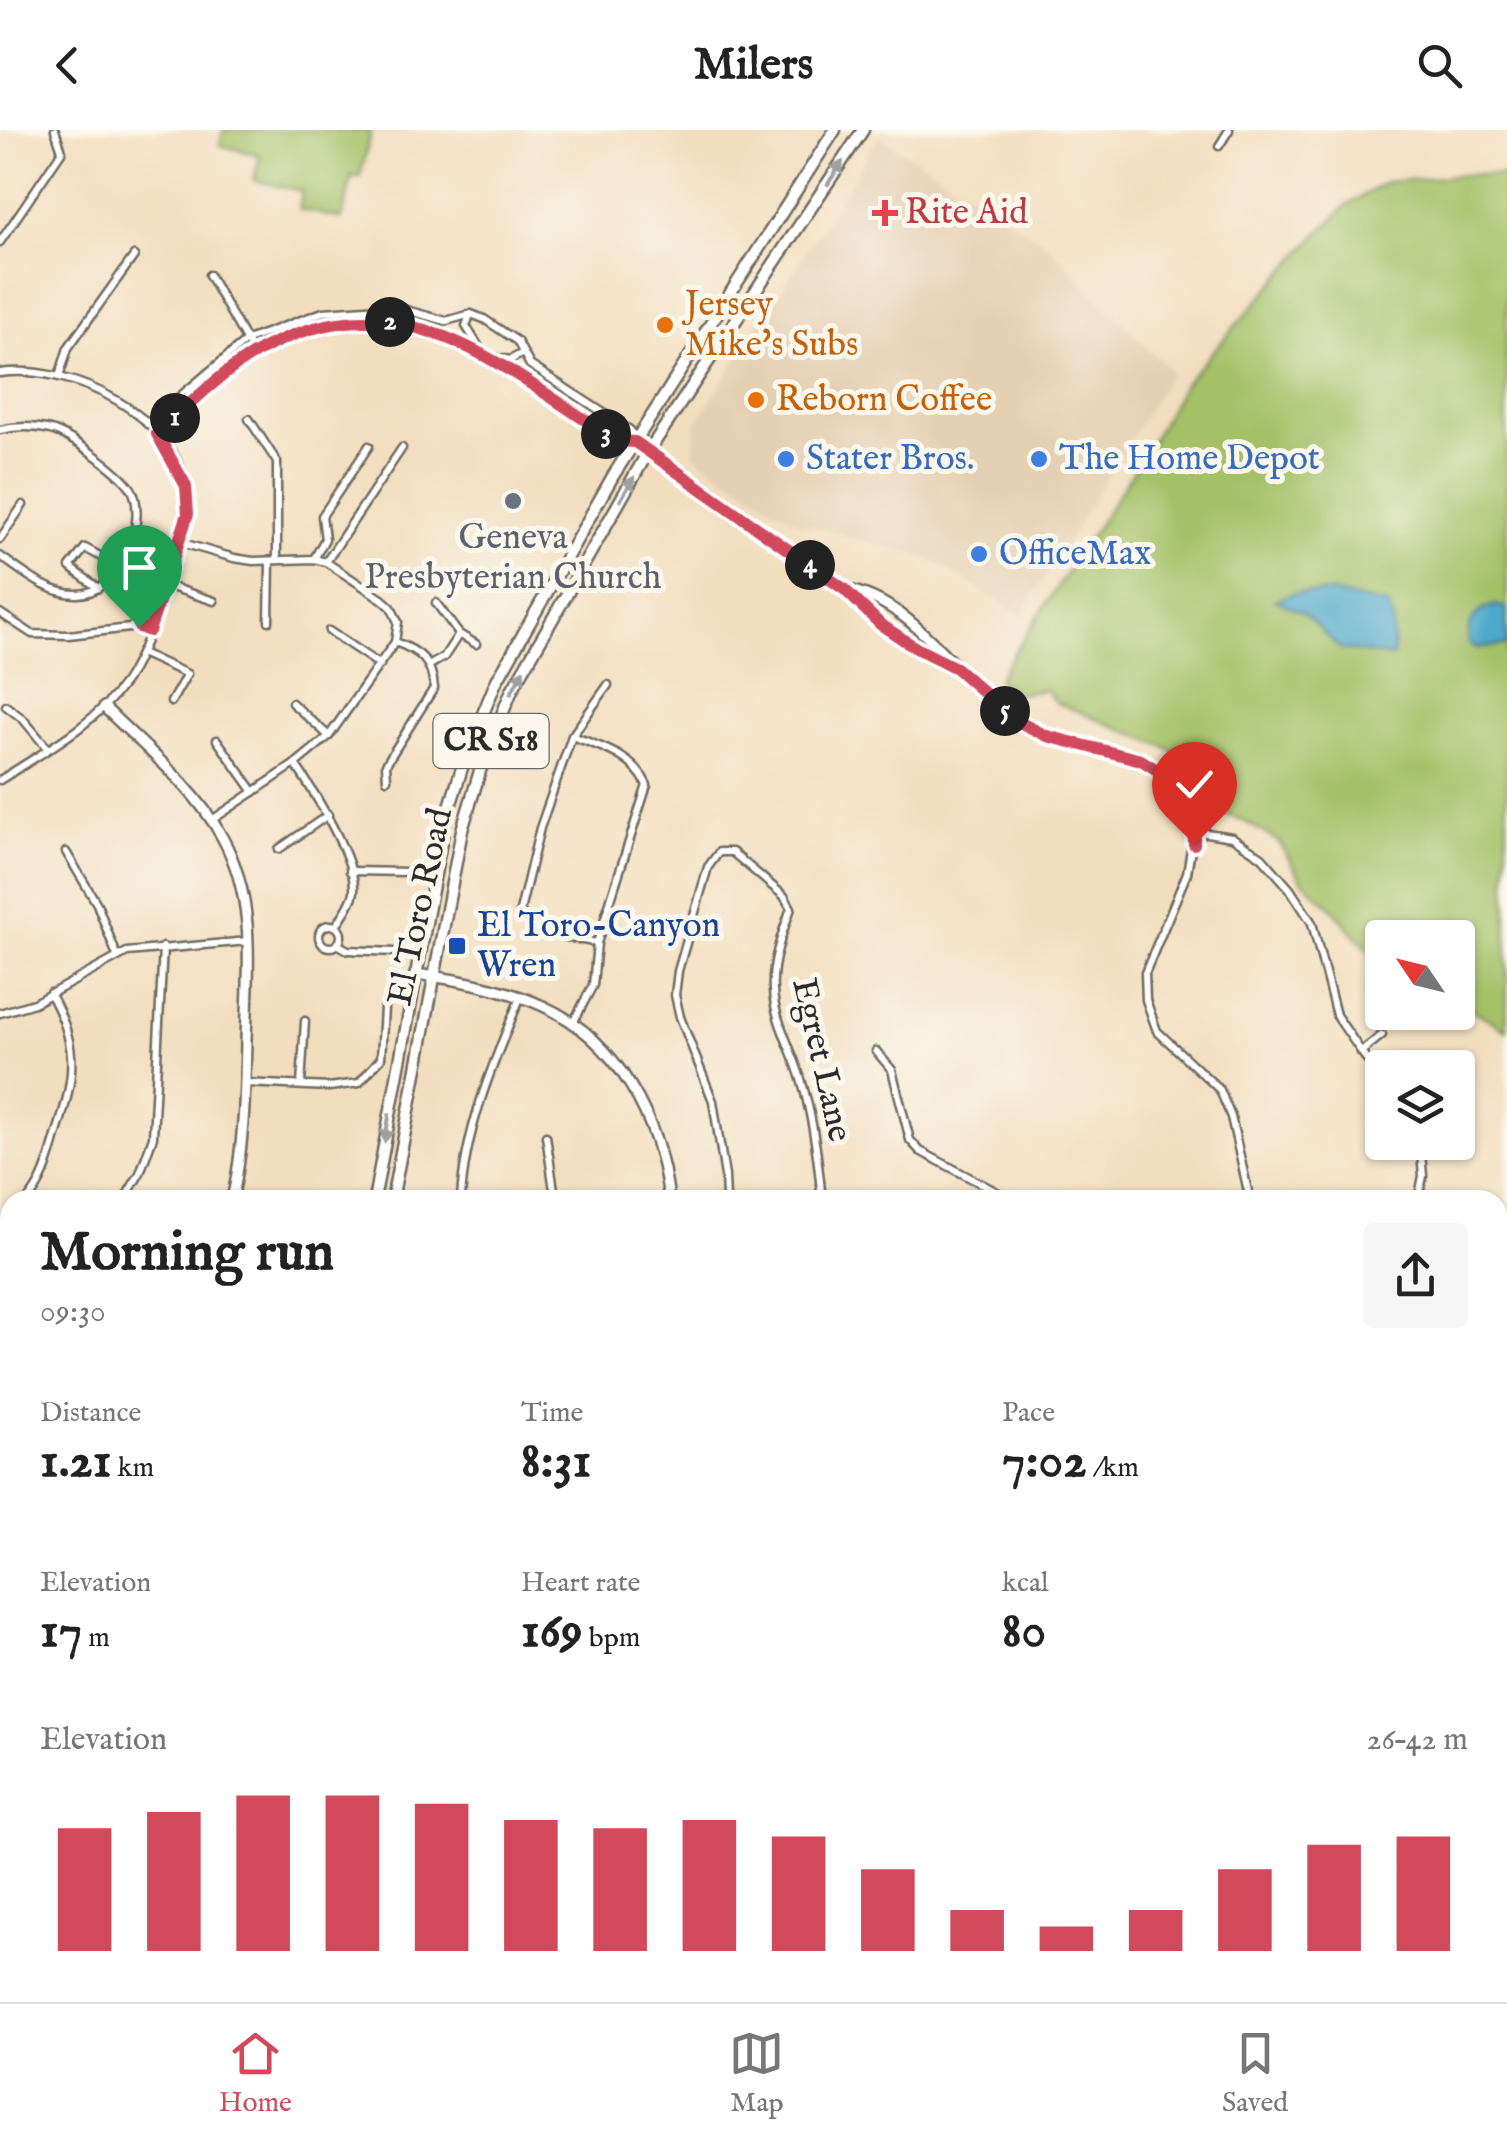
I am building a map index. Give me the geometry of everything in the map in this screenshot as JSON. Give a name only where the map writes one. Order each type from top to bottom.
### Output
[{"type":"main road","name":"El Toro Road","points":[[376,1190],[444,826],[466,755],[496,682],[635,442],[835,130]]},
{"type":"main road","name":"El Toro Road","points":[[394,1190],[462,830],[483,761],[512,690],[648,452],[863,130]]},
{"type":"street","points":[[0,242],[62,150],[55,130]]},
{"type":"street","points":[[1219,146],[1230,130]]},
{"type":"street","points":[[58,376],[68,348],[134,256]]},
{"type":"street","points":[[209,275],[254,354]]},
{"type":"street","points":[[147,424],[247,340],[323,312],[395,307],[446,321],[471,314],[509,334],[518,341],[530,365],[630,430],[635,442],[844,589],[880,624],[956,668]]},
{"type":"street","points":[[471,314],[466,326],[486,356],[510,360],[523,353]]},
{"type":"street","points":[[157,434],[254,354],[308,328],[350,321],[427,328],[486,356],[617,441],[635,442]]},
{"type":"street","points":[[0,374],[58,376],[106,394],[147,424],[157,434],[186,486],[188,514],[141,653],[104,708],[0,780]]},
{"type":"street","points":[[249,420],[277,462],[269,620]]},
{"type":"street","points":[[0,430],[32,427],[57,432],[123,478],[137,505],[137,530],[118,566],[98,588],[67,593],[46,586],[0,556]]},
{"type":"street","points":[[314,559],[325,539],[322,516],[369,446]]},
{"type":"street","points":[[326,562],[402,448]]},
{"type":"street","points":[[0,539],[22,505]]},
{"type":"street","points":[[137,530],[234,558],[326,562],[391,607],[398,622],[395,642],[329,736],[296,764],[212,820]]},
{"type":"street","points":[[324,531],[340,538]]},
{"type":"street","points":[[98,588],[70,566],[85,548],[118,566]]},
{"type":"street","points":[[165,586],[214,601]]},
{"type":"street","points":[[844,589],[860,592],[912,624],[1015,720],[1047,736],[1141,760],[1180,793],[1194,830],[1187,873],[1145,973],[1146,1000],[1158,1032],[1220,1090],[1231,1117],[1248,1190]]},
{"type":"street","points":[[436,603],[460,634],[476,644]]},
{"type":"street","points":[[0,613],[32,634],[68,635],[139,627],[149,631]]},
{"type":"street","points":[[908,643],[912,624]]},
{"type":"street","points":[[329,630],[380,665]]},
{"type":"street","points":[[430,666],[444,657],[460,634]]},
{"type":"street","points":[[387,779],[386,764],[434,688],[430,666],[412,648],[395,642]]},
{"type":"street","points":[[141,653],[187,674],[171,702]]},
{"type":"street","points":[[596,943],[548,932],[528,922],[520,911],[540,828],[572,736],[608,685]]},
{"type":"street","points":[[292,702],[329,736]]},
{"type":"street","points":[[6,706],[48,748]]},
{"type":"street","points":[[104,708],[193,794],[212,820],[243,888],[250,941],[242,1152],[234,1190]]},
{"type":"street","points":[[572,736],[614,752],[640,770],[647,784],[596,943],[593,985],[572,1024]]},
{"type":"street","points":[[217,740],[254,792]]},
{"type":"street","points":[[296,764],[328,814],[350,871],[353,895],[336,926]]},
{"type":"street","points":[[279,850],[328,814]]},
{"type":"street","points":[[1194,830],[1232,838],[1262,857],[1290,889],[1312,923],[1336,1015],[1365,1058]]},
{"type":"street","points":[[66,852],[97,904],[118,956]]},
{"type":"street","name":"Egret Lane","points":[[726,1190],[713,1101],[680,1018],[676,995],[678,971],[708,867],[719,852],[732,852],[784,896],[791,908],[776,958],[773,991],[782,1030],[802,1082],[814,1132],[821,1190]]},
{"type":"street","points":[[350,871],[409,872]]},
{"type":"street","points":[[336,926],[341,933],[337,944]]},
{"type":"street","points":[[336,926],[324,927],[320,939],[325,945],[396,952]]},
{"type":"street","points":[[0,1013],[17,1010],[118,956],[250,941]]},
{"type":"street","points":[[129,1190],[153,1137],[163,948]]},
{"type":"street","points":[[415,974],[520,998],[546,1007],[572,1024],[620,1070],[643,1104],[661,1149],[667,1190]]},
{"type":"street","points":[[37,1190],[72,1085],[71,1038],[50,993]]},
{"type":"street","points":[[461,1190],[490,1069],[520,998]]},
{"type":"street","points":[[245,1083],[345,1087],[359,1083],[381,1058],[384,1008]]},
{"type":"street","points":[[301,1086],[306,1021]]},
{"type":"street","points":[[1361,1052],[1382,1034]]},
{"type":"street","points":[[876,1051],[892,1070],[910,1140],[920,1151],[984,1190]]},
{"type":"street","points":[[546,1136],[554,1190]]},
{"type":"street","points":[[1420,1190],[1421,1160]]},
{"type":"shaded area","points":[[880,136],[1043,241],[1171,372],[1022,615],[929,559],[797,522],[693,455],[696,423]]},
{"type":"green space","points":[[223,130],[371,130],[360,177],[352,176],[342,219],[299,209],[302,191],[254,180],[260,155],[220,145]]},
{"type":"green space","points":[[1476,174],[1507,176],[1507,1030],[1475,1011],[1475,920],[1365,920],[1365,946],[1301,879],[1279,842],[1242,820],[1214,811],[1171,749],[1055,702],[1046,690],[1018,694],[997,679],[1144,455],[1183,385],[1347,205],[1386,182]]},
{"type":"water","points":[[1294,593],[1331,593],[1388,605],[1393,619],[1393,657],[1340,649],[1304,613],[1275,600]]},
{"type":"water","points":[[1495,605],[1507,608],[1507,645],[1476,648],[1469,643],[1470,623],[1477,614]]},
{"type":"place","name":"Rite Aid","points":[[885,213]]},
{"type":"place","name":"Jersey Mike's Subs","points":[[665,325]]},
{"type":"place","name":"Reborn Coffee","points":[[756,400]]},
{"type":"place","name":"Stater Bros.","points":[[786,459]]},
{"type":"place","name":"The Home Depot","points":[[1039,459]]},
{"type":"place","name":"Geneva Presbyterian Church","points":[[513,501]]},
{"type":"place","name":"OfficeMax","points":[[979,554]]},
{"type":"place","name":"El Toro-Canyon Wren","points":[[457,946]]},
{"type":"route","points":[[139,627],[149,631],[188,514],[186,486],[157,434],[254,354],[308,328],[350,321],[427,328],[488,357],[617,441],[635,442],[844,589],[880,624],[956,668],[1015,720],[1047,736],[1141,760],[1157,770],[1180,793],[1194,830],[1194,844]]}]
